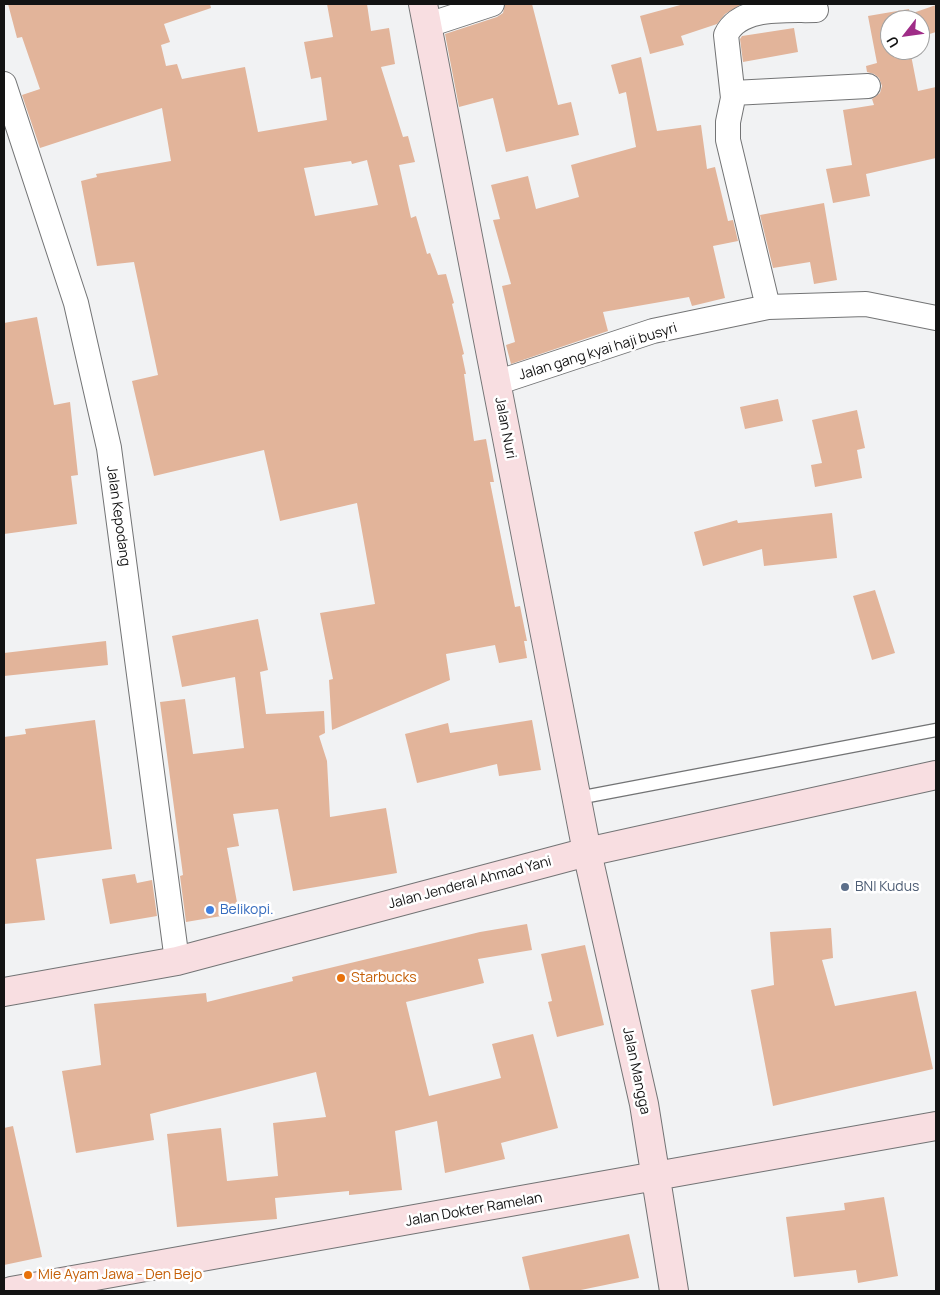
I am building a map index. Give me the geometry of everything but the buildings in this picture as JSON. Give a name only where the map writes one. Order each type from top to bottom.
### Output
[{"type":"main road","name":"Jalan Nuri","points":[[426,14],[587,852]]},
{"type":"main road","name":"Jalan Jenderal Ahmad Yani","points":[[4,992],[177,961],[587,852],[936,775]]},
{"type":"main road","name":"Jalan Mangga","points":[[587,852],[644,1104],[674,1291]]},
{"type":"main road","name":"Jalan Dokter Ramelan","points":[[11,1291],[655,1178],[712,1164],[936,1126]]},
{"type":"street","points":[[426,14],[492,4]]},
{"type":"street","points":[[768,307],[728,140],[728,122],[732,109],[733,93],[726,35],[730,27],[748,16],[768,12],[816,10]]},
{"type":"street","name":"Jalan Kepodang","points":[[4,84],[76,303],[109,448],[177,961]]},
{"type":"street","points":[[733,93],[868,86]]},
{"type":"street","name":"Jalan gang kyai haji busyri","points":[[496,384],[653,331],[768,307],[866,304],[936,318]]},
{"type":"lane","points":[[578,798],[936,730]]},
{"type":"place","name":"BNI Kudus","points":[[845,887]]},
{"type":"place","name":"Belikopi.","points":[[210,910]]},
{"type":"place","name":"Starbucks","points":[[341,978]]},
{"type":"place","name":"Mie Ayam Jawa - Den Bejo","points":[[28,1275]]}]
